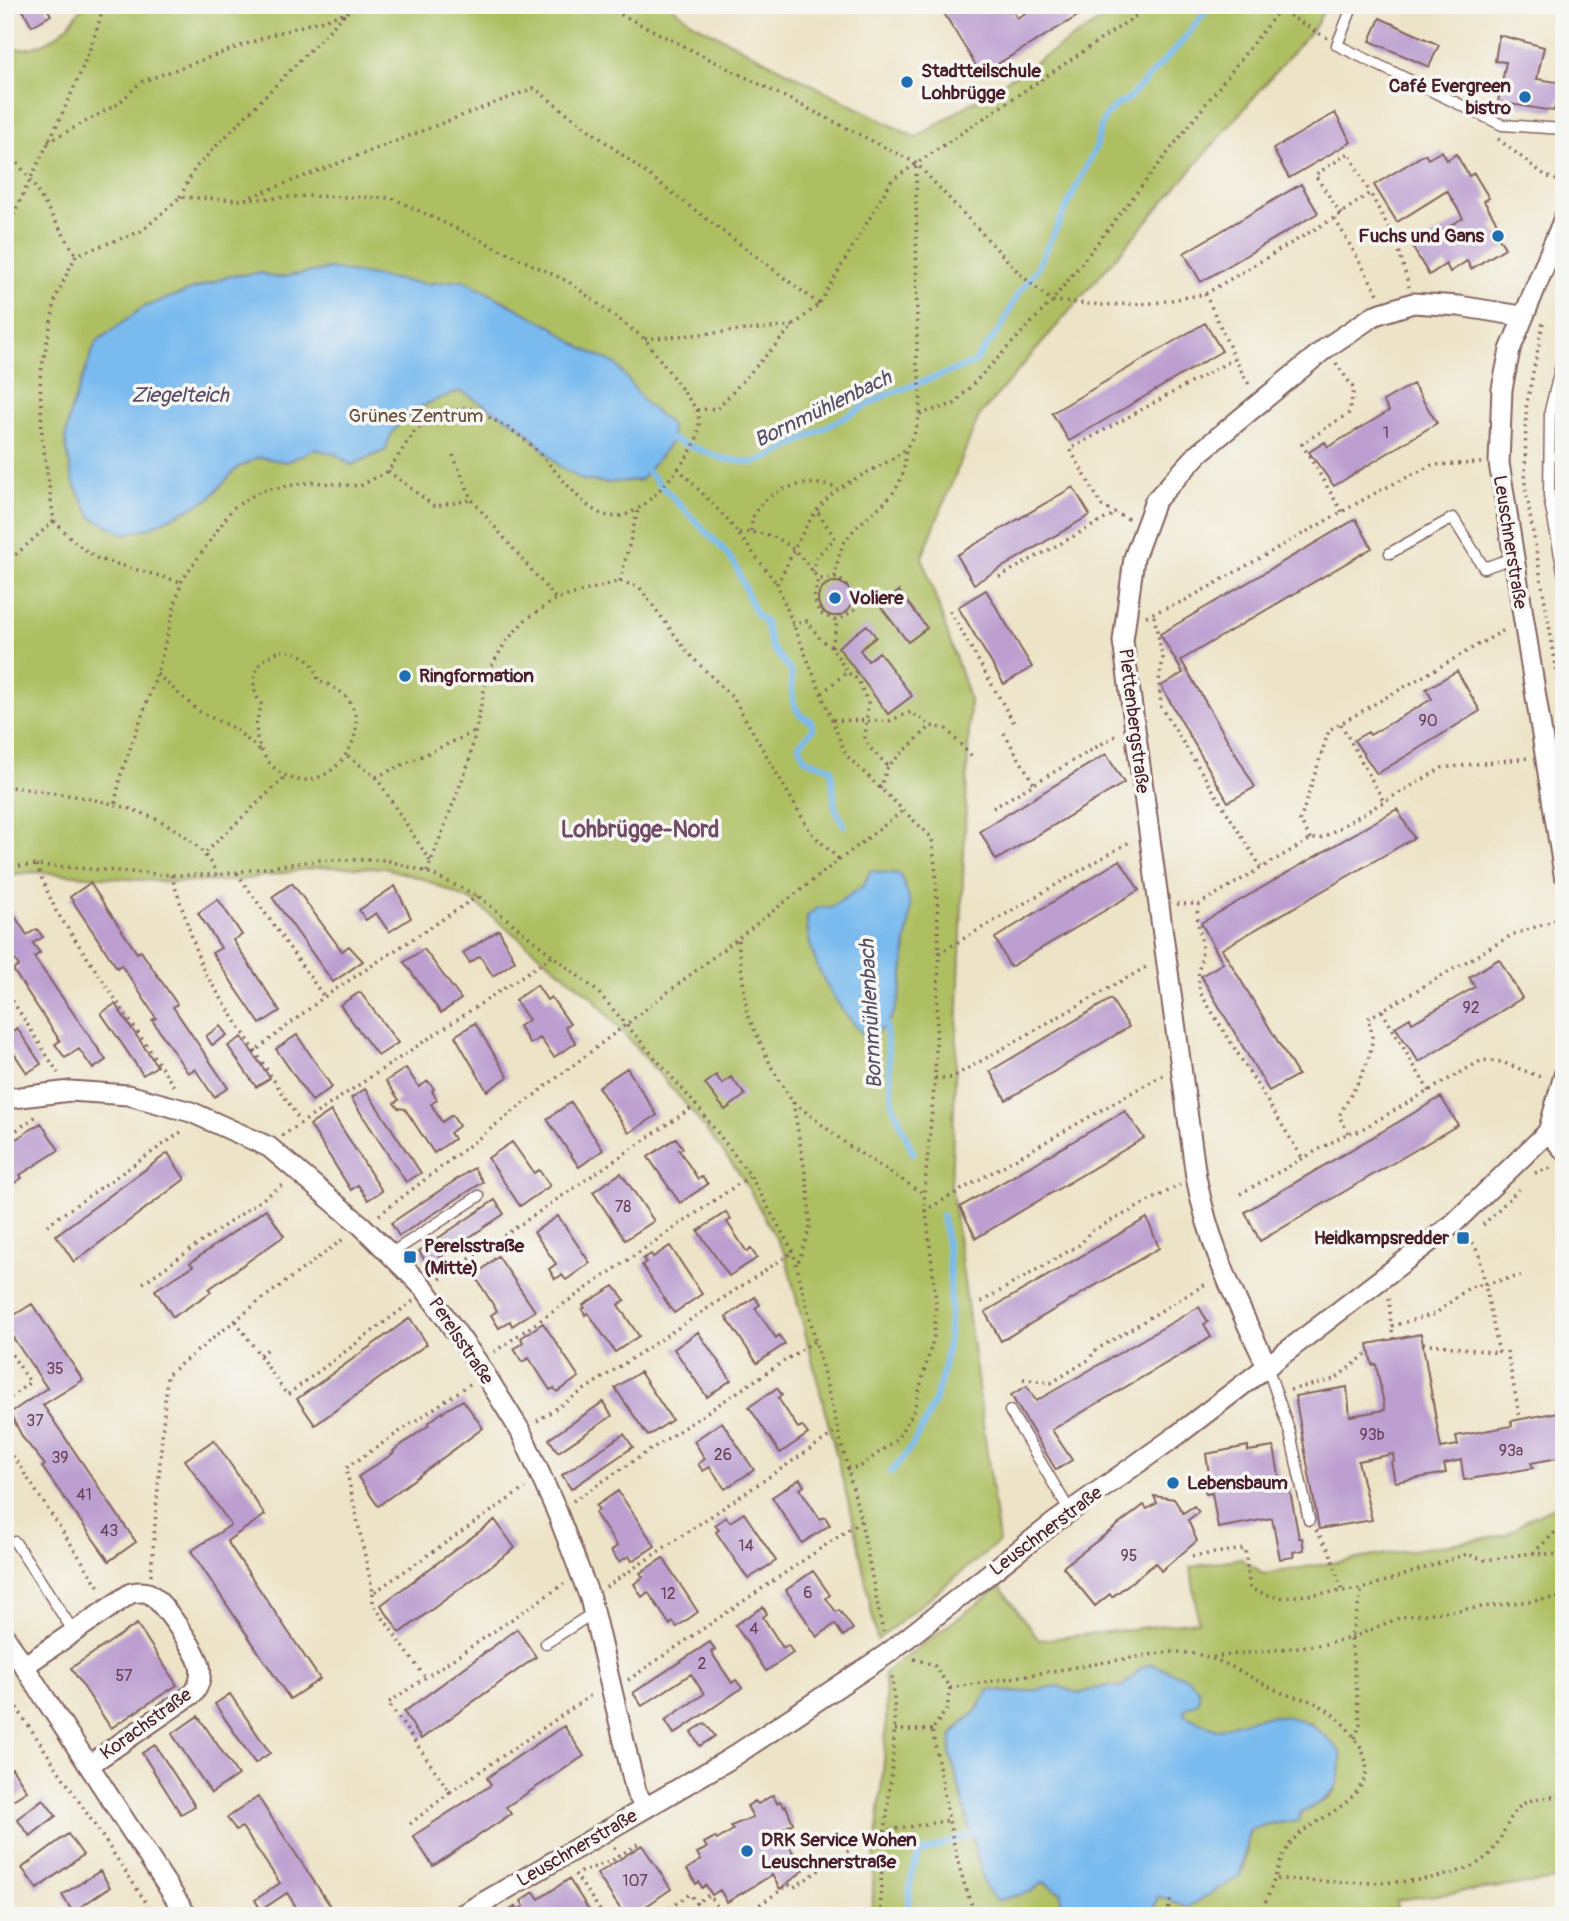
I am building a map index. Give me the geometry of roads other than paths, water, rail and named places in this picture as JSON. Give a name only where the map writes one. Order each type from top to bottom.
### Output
[{"type":"street","name":"Leuschnerstraße","points":[[1564,218],[1556,257],[1521,316],[1502,389],[1499,463],[1564,874]]},
{"type":"street","name":"Plettenbergstraße","points":[[1267,1366],[1223,1273],[1205,1226],[1196,1177],[1123,641],[1134,558],[1155,501],[1199,453],[1326,348],[1376,315],[1413,303],[1459,306],[1521,316]]},
{"type":"street","name":"Leuschnerstraße","points":[[460,1916],[893,1664],[1070,1511],[1267,1366],[1466,1214],[1548,1132],[1562,1080]]},
{"type":"street","name":"Perelsstraße","points":[[5,1098],[70,1091],[128,1095],[197,1115],[269,1147],[362,1226],[425,1289],[481,1368],[521,1432],[557,1512],[591,1605],[636,1792],[646,1808]]},
{"type":"street","points":[[1548,1132],[1564,1150]]},
{"type":"street","name":"Korachstraße","points":[[74,1632],[131,1593],[149,1594],[161,1605],[197,1658],[201,1675],[194,1693],[89,1765]]},
{"type":"street","points":[[24,1666],[74,1632]]},
{"type":"street","name":"Korachstraße","points":[[5,1637],[187,1916]]},
{"type":"lane","points":[[1353,5],[1337,45],[1502,125],[1564,128]]},
{"type":"lane","points":[[1564,353],[1550,411],[1549,497],[1564,576]]},
{"type":"lane","points":[[1390,553],[1453,517],[1484,568],[1512,558]]},
{"type":"lane","points":[[390,1254],[479,1196]]},
{"type":"lane","points":[[1267,1366],[1274,1394],[1290,1433],[1309,1520]]},
{"type":"lane","points":[[1010,1411],[1070,1511]]},
{"type":"lane","points":[[15,1542],[74,1632]]},
{"type":"lane","points":[[547,1643],[591,1605]]},
{"type":"water","name":"Ziegelteich","points":[[329,269],[426,284],[463,280],[551,326],[582,348],[616,364],[646,404],[670,424],[673,439],[641,480],[606,483],[582,480],[558,465],[523,428],[461,391],[437,399],[414,412],[396,428],[389,438],[386,450],[351,465],[335,454],[315,449],[287,462],[259,457],[237,468],[209,499],[149,528],[125,534],[92,518],[73,482],[65,440],[70,413],[96,342],[144,307],[230,276],[262,273],[276,278]]},
{"type":"water","points":[[870,871],[899,874],[905,885],[910,913],[902,984],[894,1012],[878,1031],[865,1036],[843,1011],[824,981],[811,949],[807,916],[819,907],[830,908],[864,885]]},
{"type":"water","points":[[1151,1664],[1187,1678],[1199,1689],[1199,1701],[1185,1709],[1184,1715],[1216,1730],[1269,1716],[1298,1719],[1312,1726],[1341,1753],[1340,1774],[1333,1790],[1320,1802],[1301,1812],[1298,1821],[1268,1824],[1249,1830],[1240,1876],[1188,1907],[1158,1896],[1151,1916],[1065,1916],[1061,1911],[1061,1893],[1044,1882],[1030,1892],[996,1901],[985,1886],[950,1752],[952,1735],[977,1710],[989,1690],[1019,1693],[1058,1686],[1078,1694],[1106,1686],[1121,1688],[1141,1668]]},
{"type":"waterway","name":"Bornmühlenbach","points":[[666,437],[724,459],[753,463],[774,455],[886,395],[974,363],[1001,328],[1016,297],[1036,270],[1097,145],[1105,118],[1113,107],[1127,100],[1181,43],[1211,5]]},
{"type":"waterway","name":"Bornmühlenbach","points":[[645,469],[724,550],[736,566],[755,613],[765,622],[771,646],[791,671],[793,702],[800,715],[811,721],[813,729],[799,745],[805,759],[831,768],[835,808],[844,825]]},
{"type":"waterway","name":"Bornmühlenbach","points":[[885,1019],[893,1105],[913,1153]]},
{"type":"waterway","name":"Bornmühlenbach","points":[[891,1472],[912,1445],[928,1416],[940,1384],[947,1350],[950,1281],[942,1215]]},
{"type":"waterway","name":"Bornmühlenbach","points":[[907,1916],[912,1871],[920,1853],[971,1834]]},
{"type":"place","name":"Stadtteilschule Lohbrügge","points":[[907,82]]},
{"type":"place","name":"Café Evergreen bistro","points":[[1525,97]]},
{"type":"place","name":"Fuchs und Gans","points":[[1498,236]]},
{"type":"place","name":"Voliere","points":[[835,598]]},
{"type":"place","name":"Ringformation","points":[[405,676]]},
{"type":"place","name":"Heidkampsredder","points":[[1463,1238]]},
{"type":"place","name":"Perelsstraße (Mitte)","points":[[410,1257]]},
{"type":"place","name":"Lebensbaum","points":[[1173,1483]]},
{"type":"place","name":"DRK Service Wohen Leuschnerstraße","points":[[747,1851]]},
{"type":"district","name":"Lohbrügge-Nord","points":[[640,829]]},
{"type":"park label","name":"Grünes Zentrum","points":[[416,416]]}]
